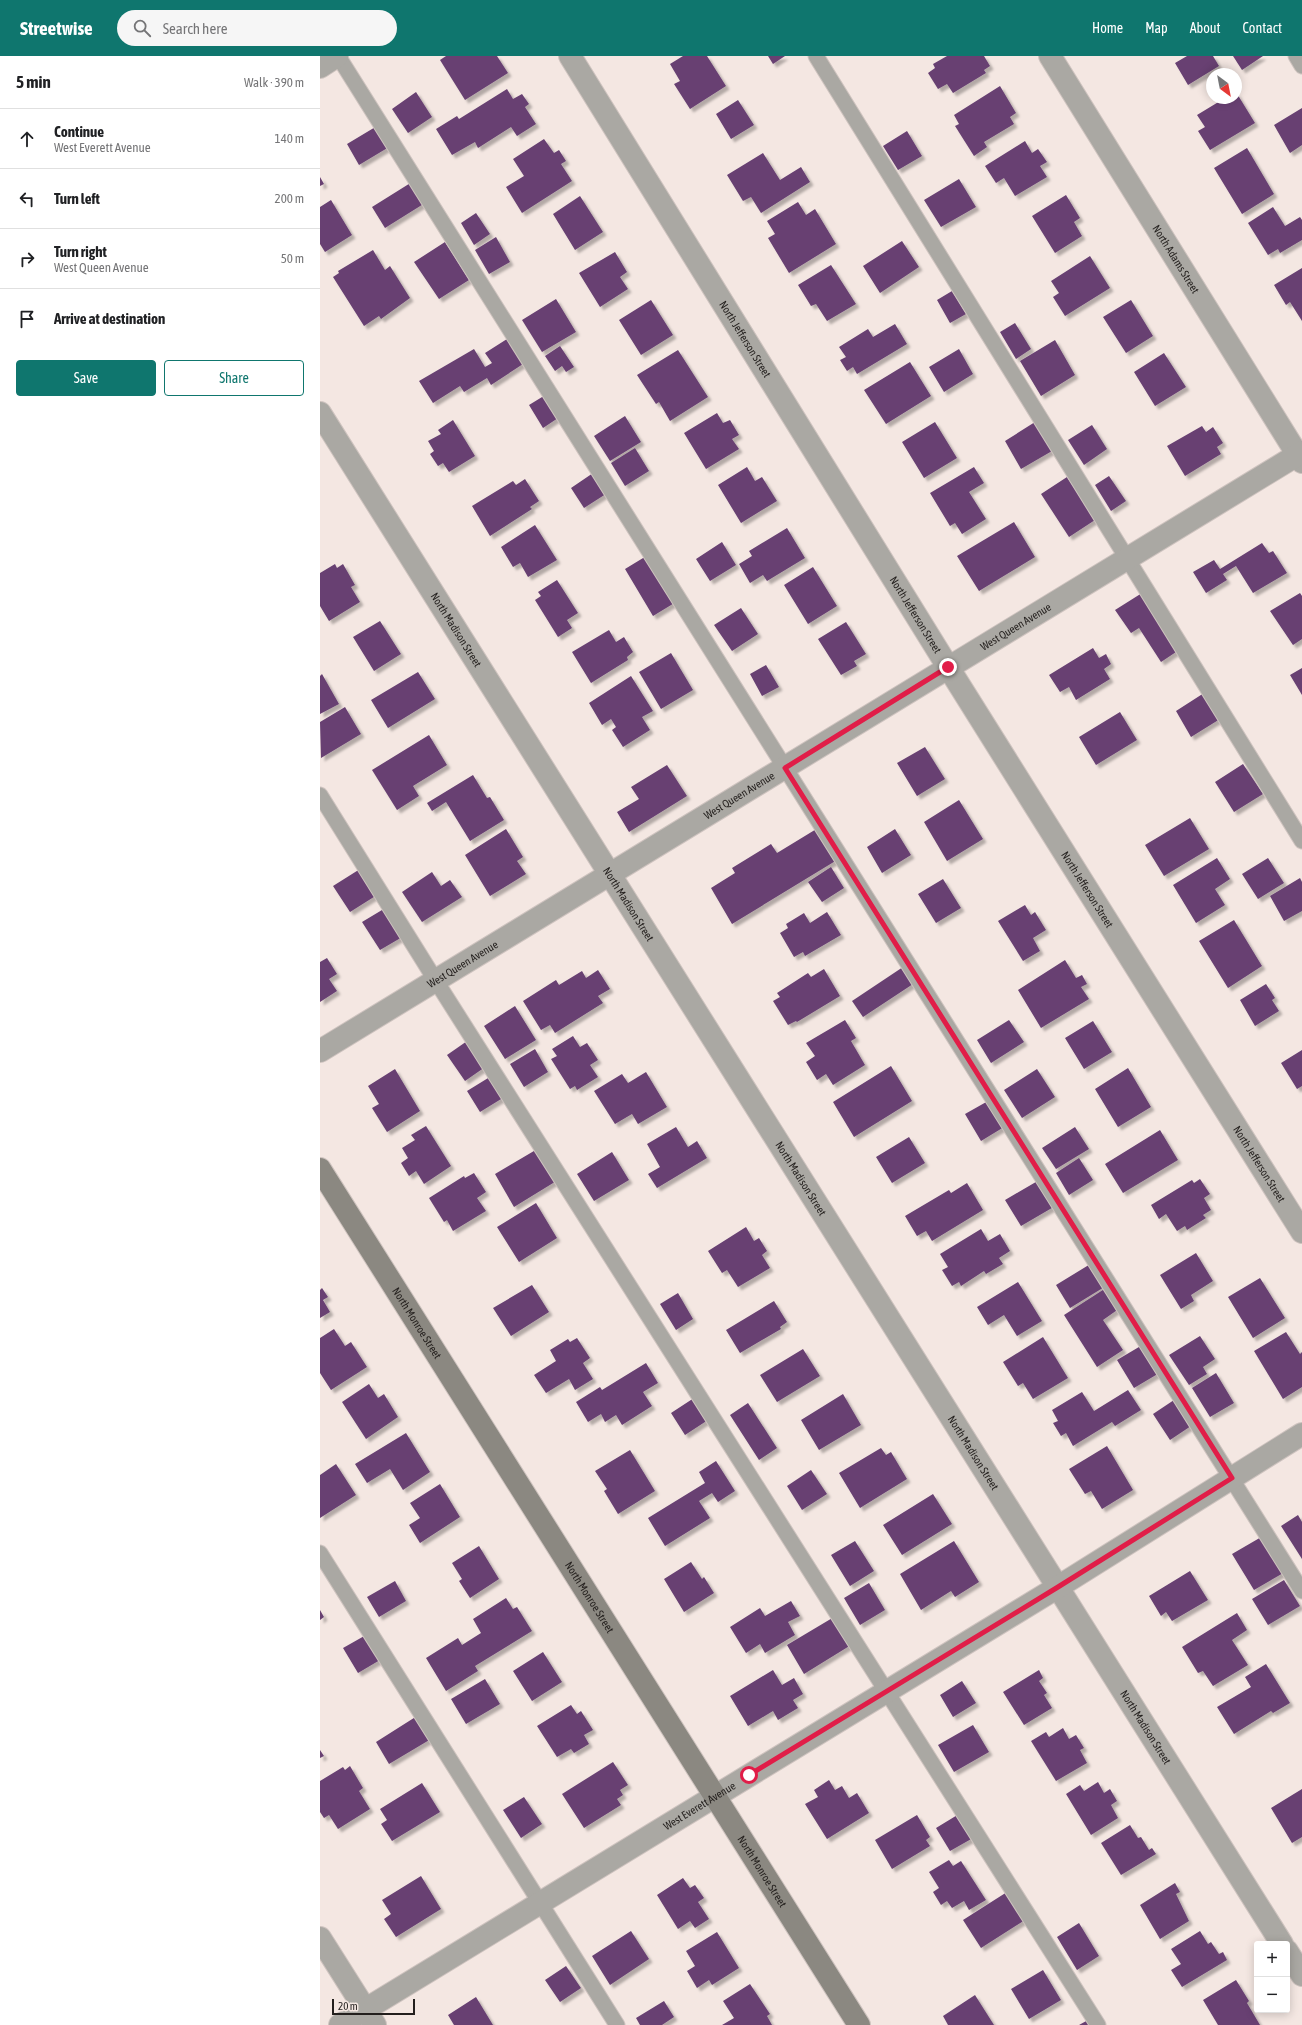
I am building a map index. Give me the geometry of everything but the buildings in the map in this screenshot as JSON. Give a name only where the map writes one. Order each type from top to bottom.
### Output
[{"type":"main road","name":"North Monroe Street","points":[[320,1169],[859,2025]]},
{"type":"street","points":[[320,67],[338,56]]},
{"type":"street","name":"North Jefferson Street","points":[[570,56],[948,667],[1302,1232]]},
{"type":"street","name":"North Adams Street","points":[[1050,56],[1300,457]]},
{"type":"street","name":"North Madison Street","points":[[320,414],[1280,1941]]},
{"type":"street","name":"West Queen Avenue","points":[[320,1051],[610,876],[1127,558],[1300,457]]},
{"type":"street","name":"West Everett Avenue","points":[[340,2025],[370,2017],[540,1902],[1058,1587],[1302,1434]]},
{"type":"street","points":[[320,1938],[370,2017]]},
{"type":"street","points":[[1290,1956],[1302,1975]]},
{"type":"lane","points":[[338,56],[1302,1591]]},
{"type":"lane","points":[[816,56],[1302,841]]},
{"type":"lane","points":[[1296,56],[1302,66]]},
{"type":"lane","points":[[320,796],[885,1691],[1098,2025]]},
{"type":"lane","points":[[320,1553],[617,2025]]},
{"type":"route","points":[[749,1775],[1058,1587],[1232,1478],[785,768],[948,667]]}]
